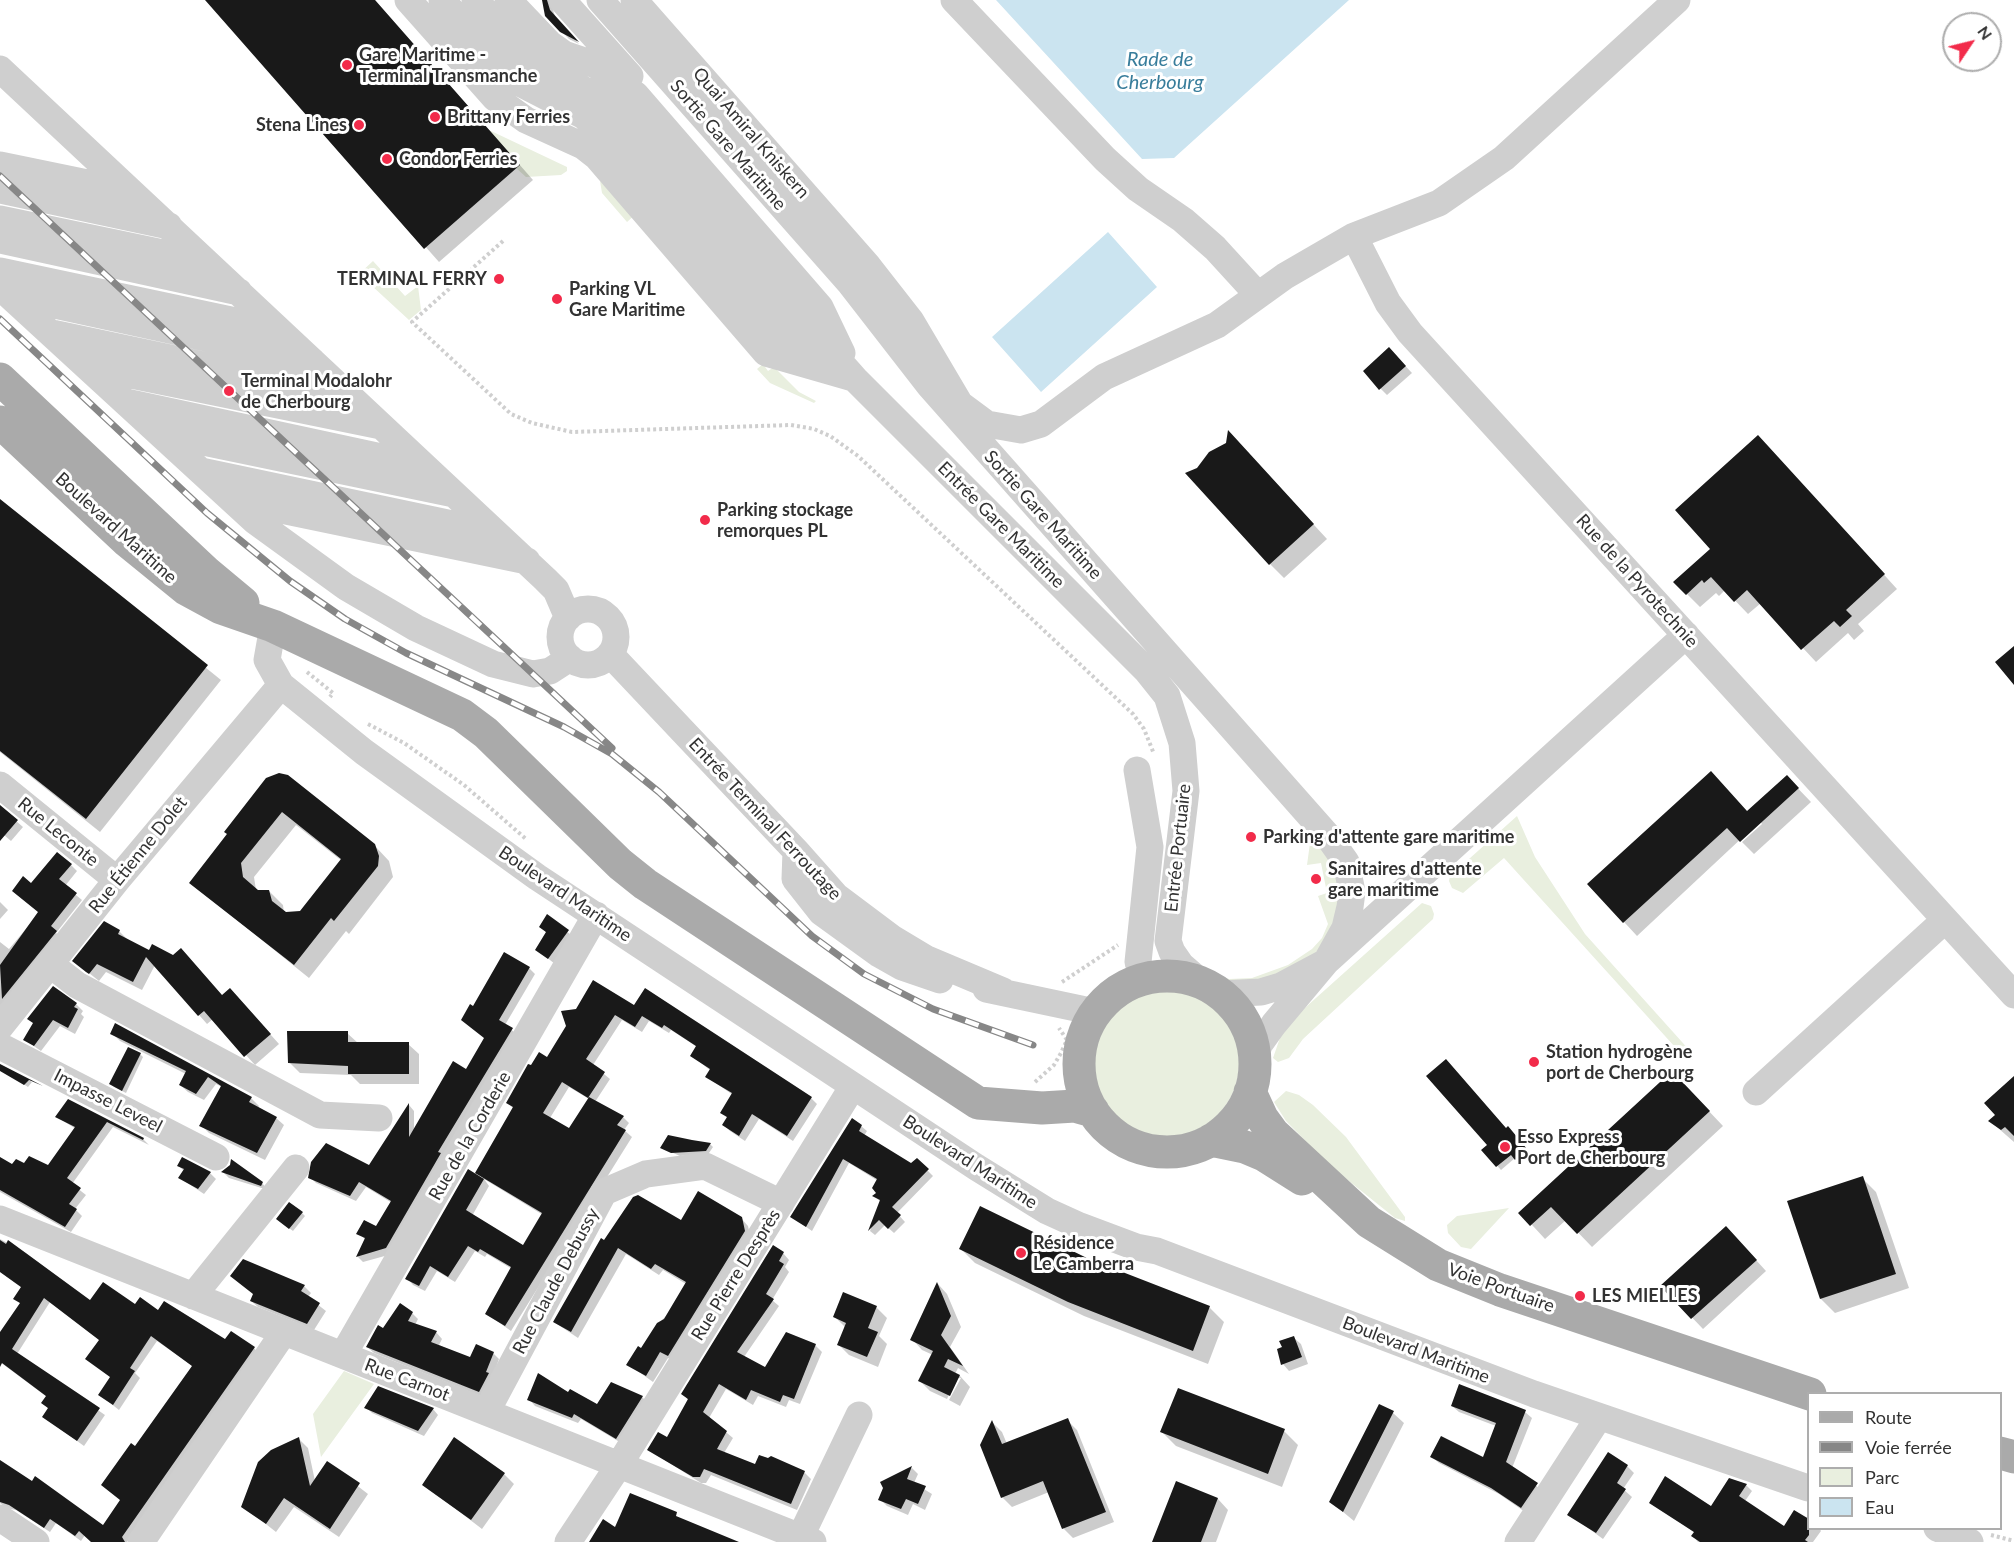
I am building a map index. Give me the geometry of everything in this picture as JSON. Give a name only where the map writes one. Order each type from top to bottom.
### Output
[{"type":"main road","name":"Boulevard Maritime","points":[[0,379],[207,573],[273,626]]},
{"type":"main road","name":"Boulevard Maritime","points":[[1,425],[127,541],[178,583],[221,608],[273,626]]},
{"type":"main road","points":[[273,626],[415,691],[469,719],[620,864],[645,884],[978,1103],[1007,1106],[1075,1106],[1093,1111]]},
{"type":"main road","points":[[1159,976],[1182,977],[1212,989],[1245,1023],[1252,1040],[1255,1059],[1250,1092],[1241,1112],[1228,1128],[1192,1149],[1171,1152],[1149,1150],[1129,1144],[1111,1132],[1086,1099],[1079,1055],[1084,1032],[1095,1012],[1113,993],[1142,979],[1159,976]]},
{"type":"main road","points":[[1007,1106],[1036,1101],[1063,1085],[1080,1068]]},
{"type":"main road","name":"Voie Portuaire","points":[[1250,1092],[1262,1118],[1273,1133],[1369,1222],[1438,1265],[1500,1290],[1807,1393]]},
{"type":"main road","points":[[1211,1140],[1245,1147],[1264,1155],[1369,1222]]},
{"type":"street","points":[[408,0],[495,98],[526,120],[583,146],[597,157],[766,353],[855,379]]},
{"type":"street","points":[[425,0],[505,91],[573,125],[603,148],[774,346],[855,379]]},
{"type":"street","points":[[442,0],[510,78],[584,116],[611,141],[784,338],[855,379]]},
{"type":"street","points":[[458,0],[526,75],[579,101],[615,127],[793,330],[855,379]]},
{"type":"street","points":[[475,0],[536,66],[595,95],[620,114],[855,379]]},
{"type":"street","points":[[491,0],[536,51],[591,78],[625,102],[812,314],[855,379]]},
{"type":"street","points":[[508,0],[537,33],[564,54],[596,65],[636,95],[820,307],[855,379]]},
{"type":"street","points":[[520,0],[537,33]]},
{"type":"street","points":[[528,0],[537,33]]},
{"type":"street","points":[[562,0],[829,299],[855,379]]},
{"type":"street","name":"Sortie Gare Maritime","points":[[600,0],[849,282],[929,385],[997,464],[1338,848],[1346,862],[1352,892],[1345,928],[1326,962]]},
{"type":"street","name":"Quai Amiral Kniskern","points":[[634,0],[868,266],[911,321],[997,464]]},
{"type":"street","points":[[954,0],[1105,159],[1138,189],[1183,220],[1215,248],[1258,295]]},
{"type":"street","points":[[960,404],[987,424],[1008,429],[1032,427],[1104,377],[1217,325],[1285,276],[1354,236],[1439,202],[1504,158],[1677,0]]},
{"type":"street","points":[[0,69],[527,561],[556,590],[568,618]]},
{"type":"street","points":[[0,165],[132,192]]},
{"type":"street","points":[[0,190],[168,226]]},
{"type":"street","points":[[0,219],[207,262]]},
{"type":"street","name":"Rue de la Pyrotechnie","points":[[1354,236],[1388,303],[1410,333],[2014,996]]},
{"type":"street","points":[[0,240],[239,292]]},
{"type":"street","points":[[3,284],[279,330]]},
{"type":"street","points":[[3,284],[86,366],[255,521],[346,587],[416,628],[493,664],[533,674],[550,671],[570,658]]},
{"type":"street","points":[[3,284],[312,361]]},
{"type":"street","points":[[51,333],[350,396]]},
{"type":"street","points":[[86,366],[382,426]]},
{"type":"street","name":"Entrée Gare Maritime","points":[[855,379],[1147,670]]},
{"type":"street","points":[[126,402],[424,466]]},
{"type":"street","points":[[1,425],[28,422],[55,430]]},
{"type":"street","points":[[159,433],[455,495]]},
{"type":"street","points":[[200,470],[496,533]]},
{"type":"street","points":[[231,499],[527,561]]},
{"type":"street","points":[[584,610],[602,613],[609,619],[616,637],[610,654],[595,664],[577,663],[570,658],[560,643],[560,634],[568,618],[584,610]]},
{"type":"street","name":"Boulevard Maritime","points":[[273,626],[267,660],[281,686],[429,801],[596,915],[1019,1195],[1080,1226],[1157,1251],[1322,1312],[1337,1321],[1599,1417],[1807,1487]]},
{"type":"street","points":[[1255,1059],[1259,1045],[1274,1024],[1326,962],[1686,635]]},
{"type":"street","name":"Entrée Terminal Ferroutage","points":[[610,654],[836,896],[892,938],[927,959],[1003,991],[1095,1012]]},
{"type":"street","name":"Entrée Portuaire","points":[[1147,670],[1167,696],[1176,721],[1185,767],[1186,791],[1168,941],[1181,966],[1212,989]]},
{"type":"street","name":"Rue Étienne Dolet","points":[[0,1028],[117,880],[281,686]]},
{"type":"street","points":[[1132,951],[1150,847],[1146,765]]},
{"type":"street","name":"Rue Leconte","points":[[0,785],[117,880]]},
{"type":"street","name":"Rue de la Corderie","points":[[343,1355],[596,915]]},
{"type":"street","points":[[1756,1092],[1945,920]]},
{"type":"street","points":[[1212,989],[1261,992],[1281,986],[1326,962]]},
{"type":"street","points":[[50,964],[77,985],[320,1115],[379,1118]]},
{"type":"street","name":"Impasse Leveel","points":[[0,1046],[216,1156]]},
{"type":"street","name":"Rue Pierre Desprès","points":[[568,1542],[619,1464],[853,1086]]},
{"type":"street","name":"Rue Claude Debussy","points":[[487,1411],[604,1192],[646,1174],[705,1166],[781,1203]]},
{"type":"street","points":[[194,1296],[296,1168]]},
{"type":"street","name":"Rue Carnot","points":[[0,1219],[487,1411],[804,1540]]},
{"type":"street","points":[[141,1542],[284,1332]]},
{"type":"street","points":[[804,1540],[860,1415]]},
{"type":"street","points":[[1518,1542],[1599,1417]]},
{"type":"street","points":[[0,1518],[36,1542]]},
{"type":"street","points":[[1942,1530],[1970,1542]]},
{"type":"path","points":[[503,241],[412,322],[511,414],[532,423],[572,432],[791,426],[814,429],[830,436],[858,456],[1133,714],[1144,729],[1146,765]]},
{"type":"path","points":[[329,698],[335,702]]},
{"type":"path","points":[[359,719],[404,743],[464,785],[515,828],[532,847]]},
{"type":"path","points":[[1007,1106],[1006,1089],[1017,1089],[1035,1082],[1054,1065],[1067,1040],[1051,1015],[1055,987],[1132,951]]},
{"type":"green space","points":[[489,130],[567,167],[567,171],[561,175],[526,177],[516,168]]},
{"type":"green space","points":[[600,181],[637,213],[627,222],[602,193]]},
{"type":"green space","points":[[373,261],[405,296],[418,286],[421,310],[409,320],[359,274]]},
{"type":"green space","points":[[763,364],[768,371],[774,367],[799,392],[816,401],[814,403],[770,383],[757,369]]},
{"type":"green space","points":[[1517,816],[1535,857],[1585,934],[1691,1052],[1693,1060],[1684,1057],[1504,858],[1463,893],[1452,888],[1449,881],[1450,876]]},
{"type":"green space","points":[[1316,831],[1332,853],[1342,892],[1331,935],[1314,955],[1264,980],[1234,983],[1220,980],[1206,971],[1229,979],[1252,978],[1288,965],[1312,949],[1322,938],[1328,924],[1318,896],[1327,893],[1321,863],[1307,865],[1310,843]]},
{"type":"green space","points":[[1422,903],[1431,906],[1433,919],[1303,1039],[1289,1058],[1278,1062],[1273,1058],[1281,1035],[1297,1015]]},
{"type":"green space","points":[[1165,989],[1179,990],[1193,995],[1206,1001],[1217,1011],[1227,1022],[1233,1035],[1238,1049],[1238,1077],[1233,1091],[1227,1104],[1217,1115],[1206,1125],[1193,1131],[1179,1136],[1165,1137],[1151,1136],[1137,1131],[1124,1125],[1113,1115],[1103,1104],[1097,1091],[1092,1077],[1091,1063],[1092,1049],[1097,1035],[1103,1022],[1113,1011],[1124,1001],[1137,995],[1151,990]]},
{"type":"green space","points":[[1286,1091],[1299,1095],[1313,1105],[1346,1137],[1405,1217],[1405,1221],[1395,1218],[1329,1165],[1286,1121],[1274,1102]]},
{"type":"green space","points":[[1509,1208],[1471,1249],[1461,1247],[1448,1233],[1447,1225],[1457,1216]]},
{"type":"green space","points":[[344,1371],[374,1384],[321,1457],[313,1414]]},
{"type":"water","name":"Rade de Cherbourg","points":[[996,0],[1349,0],[1174,158],[1142,159]]},
{"type":"water","points":[[1108,232],[1157,287],[1041,392],[992,337]]},
{"type":"building","name":"Gare Maritime - Terminal Transmanche","points":[[205,0],[375,0],[520,165],[424,249]]},
{"type":"building","points":[[542,0],[547,0],[550,10],[579,42],[560,32],[545,16]]},
{"type":"building","points":[[1389,347],[1406,366],[1379,390],[1363,371]]},
{"type":"building","points":[[1228,430],[1314,524],[1269,565],[1185,473],[1197,468],[1209,452],[1226,443]]},
{"type":"building","points":[[1758,435],[1885,574],[1846,610],[1852,616],[1840,627],[1834,621],[1801,650],[1747,590],[1734,602],[1711,577],[1704,583],[1702,580],[1686,595],[1673,582],[1710,549],[1675,510]]},
{"type":"building","points":[[0,499],[208,665],[86,819],[0,751]]},
{"type":"building","points":[[2014,646],[2014,685],[1995,662]]},
{"type":"building","points":[[1711,771],[1747,811],[1787,775],[1799,788],[1740,842],[1727,828],[1623,923],[1587,884]]},
{"type":"building","points":[[279,773],[288,775],[375,844],[379,856],[378,866],[334,921],[331,918],[294,965],[189,883],[227,834],[224,832],[266,778]],"holes":[[[282,812],[341,859],[300,911],[286,912],[272,901],[269,890],[258,890],[243,877],[241,863]]]},
{"type":"building","points":[[0,805],[18,820],[0,841]]},
{"type":"building","points":[[57,852],[72,864],[59,879],[77,893],[51,926],[57,931],[2,999],[0,965],[38,912],[12,891],[23,876],[31,883]]},
{"type":"building","points":[[547,914],[569,930],[548,959],[535,950],[546,932],[539,927]]},
{"type":"building","points":[[104,921],[120,930],[118,934],[149,950],[152,944],[173,955],[181,948],[222,995],[230,988],[271,1034],[244,1057],[204,1011],[198,1016],[146,957],[133,982],[97,964],[89,974],[86,972],[72,961]]},
{"type":"building","points":[[504,952],[530,967],[499,1020],[513,1028],[438,1152],[441,1153],[386,1248],[356,1257],[365,1238],[356,1234],[364,1220],[376,1226],[391,1201],[359,1182],[350,1196],[308,1178],[311,1162],[326,1143],[369,1165],[409,1103],[409,1137],[453,1061],[466,1069],[484,1038],[461,1020],[470,1004],[473,1006]]},
{"type":"building","points":[[593,980],[634,1005],[645,988],[812,1097],[787,1136],[752,1114],[739,1136],[722,1125],[727,1117],[720,1113],[732,1093],[705,1077],[710,1069],[690,1056],[696,1046],[664,1025],[662,1028],[642,1016],[635,1027],[615,1015],[586,1059],[605,1072],[588,1098],[562,1082],[543,1113],[569,1128],[589,1097],[624,1116],[617,1125],[626,1130],[505,1326],[485,1314],[511,1267],[480,1249],[478,1252],[468,1246],[448,1277],[430,1266],[419,1286],[405,1279],[468,1169],[484,1179],[466,1210],[523,1245],[542,1213],[475,1173],[513,1107],[506,1103],[528,1064],[531,1065],[539,1052],[547,1057],[566,1026],[561,1011],[576,1009]]},
{"type":"building","points":[[53,986],[77,1003],[74,1007],[78,1009],[68,1028],[53,1020],[34,1046],[23,1040],[33,1023],[27,1019]]},
{"type":"building","points":[[115,1023],[252,1097],[249,1102],[277,1117],[257,1153],[199,1126],[221,1086],[208,1077],[196,1094],[179,1085],[186,1071],[110,1034]]},
{"type":"building","points":[[287,1031],[348,1031],[348,1042],[409,1042],[409,1074],[348,1074],[348,1066],[288,1063]]},
{"type":"building","points":[[128,1047],[141,1053],[122,1091],[109,1084]]},
{"type":"building","points":[[1446,1059],[1527,1149],[1515,1160],[1511,1155],[1496,1167],[1481,1150],[1487,1145],[1426,1076]]},
{"type":"building","points":[[0,1064],[43,1086],[29,1080],[24,1085],[0,1071]]},
{"type":"building","points":[[1672,1071],[1710,1111],[1577,1234],[1551,1207],[1530,1226],[1518,1213]]},
{"type":"building","points":[[2014,1076],[2014,1136],[2005,1127],[2001,1130],[1988,1121],[1995,1115],[1984,1103]]},
{"type":"building","points":[[68,1099],[144,1138],[143,1140],[107,1122],[67,1178],[81,1188],[69,1204],[77,1209],[65,1227],[0,1190],[0,1157],[12,1164],[16,1159],[24,1163],[29,1156],[48,1165],[75,1127],[55,1117]]},
{"type":"building","points":[[852,1118],[862,1125],[859,1131],[911,1163],[917,1158],[929,1169],[892,1207],[901,1215],[888,1229],[879,1220],[868,1231],[880,1200],[872,1196],[876,1193],[872,1188],[877,1179],[843,1159],[806,1227],[790,1217]]},
{"type":"building","points":[[668,1135],[711,1143],[706,1151],[671,1153],[660,1148]]},
{"type":"building","points":[[182,1157],[211,1172],[198,1189],[178,1178],[184,1169],[177,1166]]},
{"type":"building","points":[[231,1159],[263,1182],[261,1186],[221,1172],[230,1165]]},
{"type":"building","points":[[1863,1176],[1896,1274],[1820,1299],[1787,1201]]},
{"type":"building","points":[[698,1191],[742,1217],[745,1231],[668,1356],[660,1352],[646,1376],[626,1365],[638,1346],[641,1348],[657,1323],[664,1319],[686,1282],[655,1264],[651,1269],[618,1248],[571,1332],[553,1322],[601,1238],[604,1240],[633,1197],[638,1195],[681,1220]]},
{"type":"building","points":[[289,1202],[303,1212],[289,1229],[276,1219]]},
{"type":"building","points":[[980,1206],[1089,1259],[1210,1306],[1193,1351],[1068,1302],[959,1249]]},
{"type":"building","points":[[1726,1226],[1757,1260],[1691,1319],[1660,1286]]},
{"type":"building","points":[[0,1240],[6,1244],[8,1240],[90,1300],[103,1282],[135,1304],[140,1297],[158,1310],[164,1301],[225,1339],[231,1331],[255,1347],[122,1537],[125,1542],[91,1542],[79,1531],[75,1536],[50,1519],[44,1528],[9,1505],[0,1502],[0,1460],[32,1481],[35,1476],[103,1525],[120,1500],[101,1485],[131,1443],[135,1446],[192,1366],[151,1336],[130,1368],[135,1371],[113,1405],[98,1395],[110,1377],[85,1359],[99,1340],[44,1298],[12,1349],[100,1408],[77,1441],[42,1417],[48,1408],[41,1403],[46,1396],[2,1363],[0,1367],[0,1332],[20,1303],[13,1299],[21,1287],[0,1272]]},
{"type":"building","points":[[773,1245],[784,1252],[779,1261],[784,1264],[766,1294],[774,1299],[737,1352],[765,1367],[786,1332],[816,1344],[794,1399],[783,1395],[780,1402],[751,1390],[746,1400],[719,1384],[703,1412],[727,1431],[717,1449],[755,1464],[759,1455],[768,1458],[771,1456],[805,1471],[791,1504],[704,1469],[700,1477],[693,1477],[647,1450],[658,1432],[667,1437],[688,1399],[681,1394]]},
{"type":"building","points":[[243,1259],[305,1285],[301,1291],[320,1303],[307,1324],[250,1301],[253,1294],[230,1276]]},
{"type":"building","points":[[937,1282],[951,1316],[941,1335],[963,1366],[948,1359],[944,1367],[960,1375],[950,1396],[918,1381],[933,1351],[910,1340]]},
{"type":"building","points":[[843,1292],[877,1306],[868,1328],[878,1332],[867,1357],[837,1345],[846,1323],[833,1317]]},
{"type":"building","points":[[400,1303],[413,1312],[408,1321],[437,1331],[431,1342],[470,1357],[476,1344],[494,1352],[486,1372],[489,1373],[479,1392],[366,1347],[378,1325],[383,1328]]},
{"type":"building","points":[[1294,1336],[1302,1357],[1281,1365],[1277,1349],[1282,1347],[1279,1341]]},
{"type":"building","points":[[538,1373],[568,1392],[570,1389],[597,1404],[611,1382],[643,1396],[616,1439],[574,1414],[572,1418],[527,1400]]},
{"type":"building","points":[[1459,1384],[1526,1410],[1506,1462],[1538,1483],[1521,1508],[1491,1488],[1430,1457],[1441,1436],[1483,1457],[1496,1423],[1451,1406]]},
{"type":"building","points":[[378,1386],[434,1408],[418,1431],[364,1408]]},
{"type":"building","points":[[1178,1388],[1285,1429],[1268,1474],[1160,1432]]},
{"type":"building","points":[[1379,1404],[1394,1411],[1343,1512],[1329,1502]]},
{"type":"building","points":[[1068,1418],[1106,1512],[1062,1529],[1043,1481],[1001,1498],[980,1445],[992,1420],[1002,1444]]},
{"type":"building","points":[[299,1437],[310,1486],[327,1461],[360,1483],[330,1529],[284,1498],[266,1524],[241,1507],[258,1462],[271,1450]]},
{"type":"building","points":[[454,1437],[505,1473],[471,1520],[422,1485]]},
{"type":"building","points":[[1608,1452],[1628,1465],[1617,1483],[1626,1489],[1596,1533],[1567,1515]]},
{"type":"building","points":[[912,1466],[907,1479],[926,1486],[918,1504],[906,1499],[901,1509],[878,1500],[883,1488],[880,1482]]},
{"type":"building","points":[[1665,1476],[1711,1506],[1729,1478],[1747,1484],[1739,1496],[1784,1526],[1794,1510],[1807,1518],[1809,1535],[1805,1540],[1808,1542],[1700,1542],[1691,1536],[1694,1532],[1649,1503]]},
{"type":"building","points":[[1176,1481],[1218,1498],[1201,1542],[1152,1542]]},
{"type":"building","points":[[630,1493],[677,1512],[676,1516],[739,1542],[589,1542],[603,1519],[615,1527]]},
{"type":"railway","points":[[0,176],[612,748]]},
{"type":"railway","points":[[0,319],[207,513],[290,581],[345,619],[406,653],[564,727],[612,754],[659,792],[812,936],[864,974],[933,1009],[1033,1045]]},
{"type":"place","name":"Gare Maritime - Terminal Transmanche","points":[[347,65]]},
{"type":"place","name":"Brittany Ferries","points":[[435,117]]},
{"type":"place","name":"Stena Lines","points":[[359,125]]},
{"type":"place","name":"Condor Ferries","points":[[387,159]]},
{"type":"place","name":"TERMINAL FERRY","points":[[499,279]]},
{"type":"place","name":"Parking VL Gare Maritime","points":[[557,299]]},
{"type":"place","name":"Terminal Modalohr de Cherbourg","points":[[229,391]]},
{"type":"place","name":"Parking stockage remorques PL","points":[[705,520]]},
{"type":"place","name":"Parking d'attente gare maritime","points":[[1251,837]]},
{"type":"place","name":"Sanitaires d'attente gare maritime","points":[[1316,879]]},
{"type":"place","name":"Station hydrogène port de Cherbourg","points":[[1534,1062]]},
{"type":"place","name":"Esso Express Port de Cherbourg","points":[[1505,1147]]},
{"type":"place","name":"Résidence Le Camberra","points":[[1021,1253]]},
{"type":"place","name":"LES MIELLES","points":[[1580,1296]]}]
